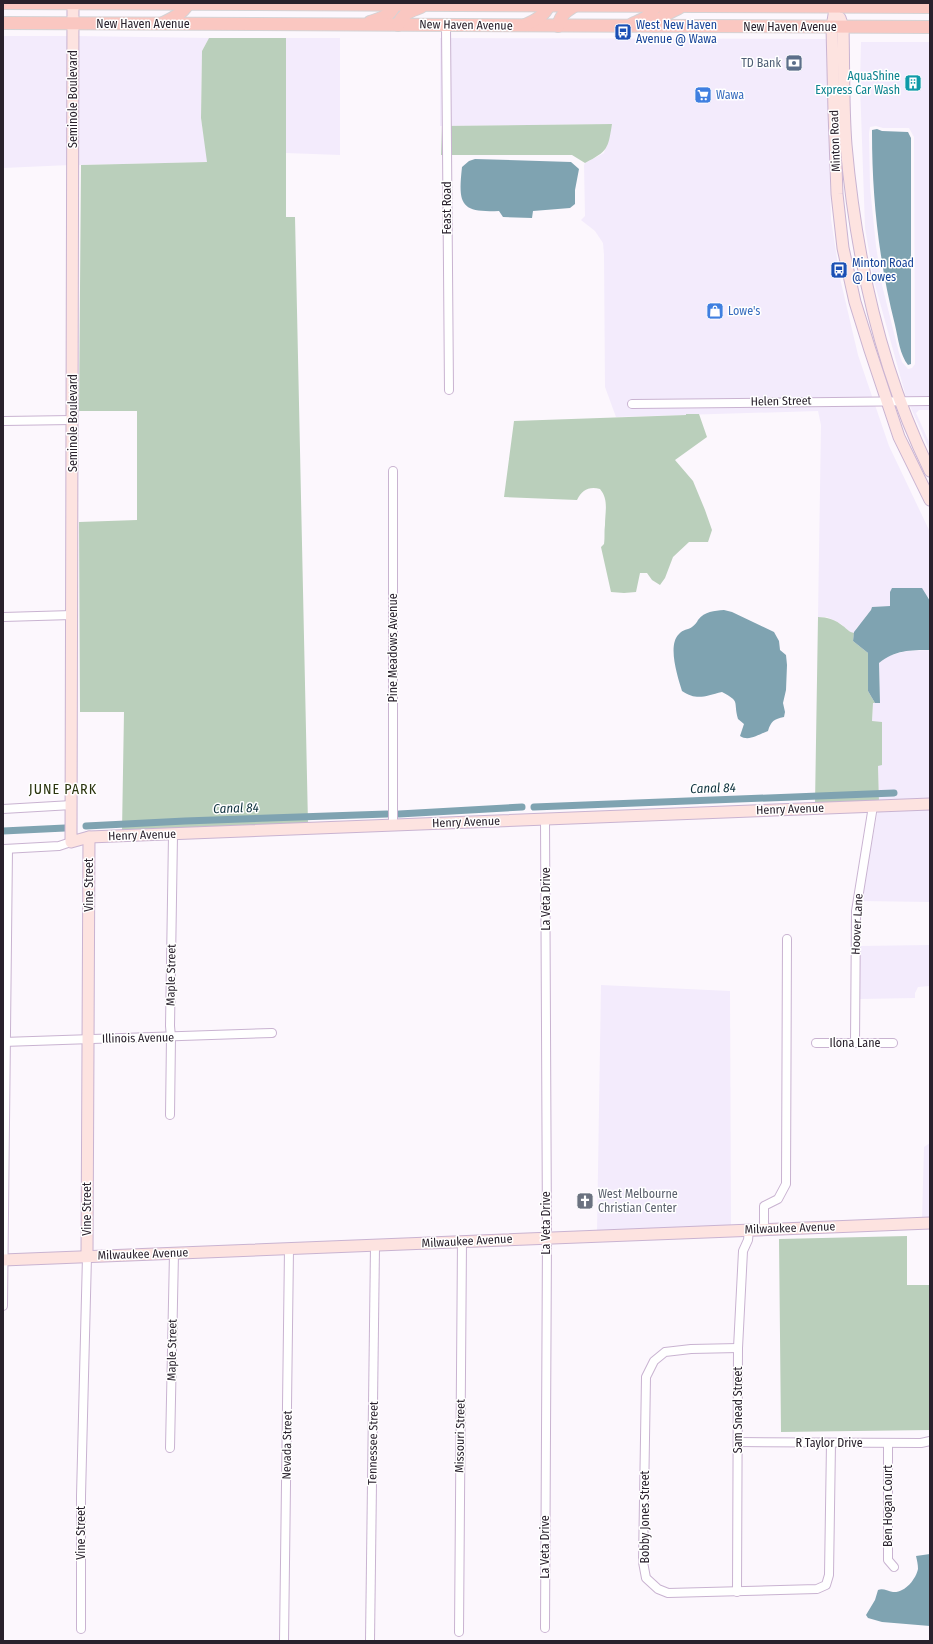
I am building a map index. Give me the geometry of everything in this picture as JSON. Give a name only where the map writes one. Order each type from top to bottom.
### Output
[{"type":"main road","name":"New Haven Avenue","points":[[3,3],[654,6],[836,5],[930,7]]},
{"type":"main road","points":[[160,24],[178,15],[184,10],[188,3]]},
{"type":"main road","points":[[362,25],[386,17],[393,11],[395,4]]},
{"type":"main road","points":[[398,25],[400,18],[407,12],[425,5]]},
{"type":"main road","points":[[524,26],[540,18],[546,12],[549,5]]},
{"type":"main road","points":[[558,26],[560,18],[564,13],[576,5]]},
{"type":"main road","points":[[626,26],[647,18],[652,13],[654,6]]},
{"type":"main road","points":[[655,26],[660,18],[666,14],[686,6]]},
{"type":"main road","name":"New Haven Avenue","points":[[3,23],[930,28]]},
{"type":"street","name":"Seminole Boulevard","points":[[71,842],[73,3]]},
{"type":"street","name":"Minton Road","points":[[836,5],[846,144],[854,216],[861,259],[878,334],[899,402],[930,471]]},
{"type":"street","name":"Feast Road","points":[[446,26],[449,390]]},
{"type":"street","name":"Minton Road","points":[[837,27],[837,194],[843,248],[855,302],[899,438],[930,500]]},
{"type":"street","name":"Helen Street","points":[[632,404],[887,400],[899,402],[930,401]]},
{"type":"street","points":[[3,421],[73,420]]},
{"type":"street","name":"Pine Meadows Avenue","points":[[393,471],[393,824]]},
{"type":"street","points":[[3,617],[72,615]]},
{"type":"street","name":"Henry Avenue","points":[[5,849],[59,846],[89,837],[173,835],[393,824],[930,804]]},
{"type":"street","points":[[3,809],[72,805]]},
{"type":"street","name":"Hoover Lane","points":[[855,1043],[856,911],[873,806]]},
{"type":"street","name":"La Veta Drive","points":[[544,1628],[546,1238],[545,819]]},
{"type":"street","name":"Maple Street","points":[[170,1114],[173,835]]},
{"type":"street","name":"Vine Street","points":[[81,1630],[81,1496],[87,1256],[89,837]]},
{"type":"street","points":[[3,1306],[5,849]]},
{"type":"street","points":[[764,1229],[764,1206],[778,1199],[786,1184],[786,939]]},
{"type":"street","name":"Illinois Avenue","points":[[4,1042],[272,1033]]},
{"type":"street","name":"Ilona Lane","points":[[816,1043],[893,1043]]},
{"type":"street","name":"Milwaukee Avenue","points":[[4,1260],[375,1246],[462,1241],[930,1222]]},
{"type":"street","name":"Sam Snead Street","points":[[737,1592],[738,1348],[742,1251],[748,1240],[749,1230]]},
{"type":"street","name":"Missouri Street","points":[[459,1632],[462,1241]]},
{"type":"street","name":"Tennessee Street","points":[[370,1641],[375,1246]]},
{"type":"street","name":"Nevada Street","points":[[284,1641],[289,1249]]},
{"type":"street","name":"Maple Street","points":[[170,1448],[174,1253]]},
{"type":"street","name":"Bobby Jones Street","points":[[738,1348],[691,1349],[665,1352],[654,1360],[646,1377],[643,1562],[646,1578],[658,1589],[668,1593],[817,1589],[826,1585],[829,1575],[831,1443]]},
{"type":"street","name":"R Taylor Drive","points":[[738,1442],[921,1443],[930,1441]]},
{"type":"street","name":"Ben Hogan Court","points":[[888,1443],[888,1560],[894,1567]]},
{"type":"street","name":"R Taylor Drive","points":[[921,1443],[930,1447]]},
{"type":"shaded area","points":[[3,36],[70,36],[70,165],[3,168]]},
{"type":"shaded area","points":[[77,36],[209,38],[202,51],[201,118],[208,162],[77,165]]},
{"type":"shaded area","points":[[286,38],[340,38],[340,155],[286,153]]},
{"type":"shaded area","points":[[440,38],[826,39],[831,219],[840,278],[858,355],[889,446],[930,532],[930,601],[929,597],[890,592],[890,606],[872,607],[854,633],[851,633],[841,624],[827,617],[818,617],[821,425],[818,411],[616,417],[605,387],[603,243],[595,231],[581,220],[585,216],[584,165],[585,163],[604,153],[612,124],[440,126]]},
{"type":"shaded area","points":[[861,42],[930,42],[930,410],[919,410],[916,413],[930,444],[930,451],[906,397],[874,281],[865,228],[860,84]],"holes":[[[876,126],[883,128],[909,128],[914,137],[915,364],[912,368],[908,369],[902,362],[899,353],[882,285],[876,246],[870,187],[869,133],[870,127]]]},
{"type":"shaded area","points":[[930,650],[930,800],[879,802],[878,765],[882,765],[872,721],[873,703],[880,703],[879,663],[888,656],[906,651]]},
{"type":"shaded area","points":[[930,808],[930,902],[861,901],[878,810]]},
{"type":"shaded area","points":[[930,945],[930,986],[918,987],[915,993],[915,998],[860,999],[860,946]]},
{"type":"shaded area","points":[[601,985],[730,991],[731,1226],[597,1232]]},
{"type":"shaded area","points":[[930,1143],[930,1218],[922,1219],[924,1147]]},
{"type":"green space","points":[[209,38],[286,38],[286,217],[295,217],[308,824],[122,831],[124,712],[80,712],[79,522],[137,520],[137,411],[79,411],[81,165],[207,162],[201,118],[202,51]]},
{"type":"green space","points":[[612,124],[606,148],[603,152],[585,163],[572,155],[441,155],[442,126]]},
{"type":"green space","points":[[699,414],[707,437],[675,460],[693,481],[712,530],[708,542],[689,542],[673,557],[665,578],[660,585],[652,580],[647,573],[640,573],[636,592],[611,592],[601,547],[604,544],[606,502],[600,489],[592,488],[586,490],[577,500],[504,497],[514,421]]},
{"type":"green space","points":[[818,617],[828,618],[854,633],[853,641],[868,653],[868,691],[875,703],[873,703],[872,721],[882,722],[882,765],[878,766],[879,802],[815,804]]},
{"type":"green space","points":[[907,1236],[907,1285],[930,1285],[930,1430],[781,1432],[779,1239]]},
{"type":"water","points":[[877,129],[882,131],[908,132],[911,138],[911,364],[908,365],[905,361],[900,346],[889,301],[881,254],[875,206],[872,157],[872,130]]},
{"type":"water","points":[[475,159],[571,162],[579,169],[575,190],[575,204],[570,208],[533,211],[532,218],[503,217],[499,211],[476,210],[469,208],[464,204],[462,198],[462,167],[469,161]]},
{"type":"water","points":[[892,588],[922,588],[930,601],[930,650],[897,653],[879,663],[880,703],[875,703],[868,691],[868,653],[853,641],[854,632],[872,607],[890,606],[890,592]]},
{"type":"water","points":[[724,610],[732,612],[774,632],[779,641],[780,650],[786,655],[786,690],[783,703],[785,712],[784,717],[773,721],[768,731],[750,738],[743,738],[740,736],[744,724],[738,719],[735,702],[732,698],[722,692],[697,697],[682,691],[674,662],[674,646],[679,634],[696,624],[701,617],[707,613]]},
{"type":"water","points":[[930,1554],[930,1626],[882,1622],[868,1618],[866,1615],[875,1600],[878,1590],[882,1589],[897,1592],[906,1588],[917,1573],[918,1567],[916,1556]]},
{"type":"waterway","name":"Canal 84","points":[[534,807],[894,793]]},
{"type":"waterway","name":"Canal 84","points":[[399,814],[522,807]]},
{"type":"waterway","name":"Canal 84","points":[[86,826],[387,814]]},
{"type":"waterway","name":"Canal 84","points":[[3,831],[65,828]]},
{"type":"place","name":"West New Haven Avenue @ Wawa","points":[[623,32]]},
{"type":"place","name":"TD Bank","points":[[794,63]]},
{"type":"place","name":"AquaShine Express Car Wash","points":[[913,83]]},
{"type":"place","name":"Wawa","points":[[703,95]]},
{"type":"place","name":"Minton Road @ Lowes","points":[[839,270]]},
{"type":"place","name":"Lowe's","points":[[715,311]]},
{"type":"place","name":"West Melbourne Christian Center","points":[[585,1201]]},
{"type":"district","name":"JUNE PARK","points":[[63,789]]}]
